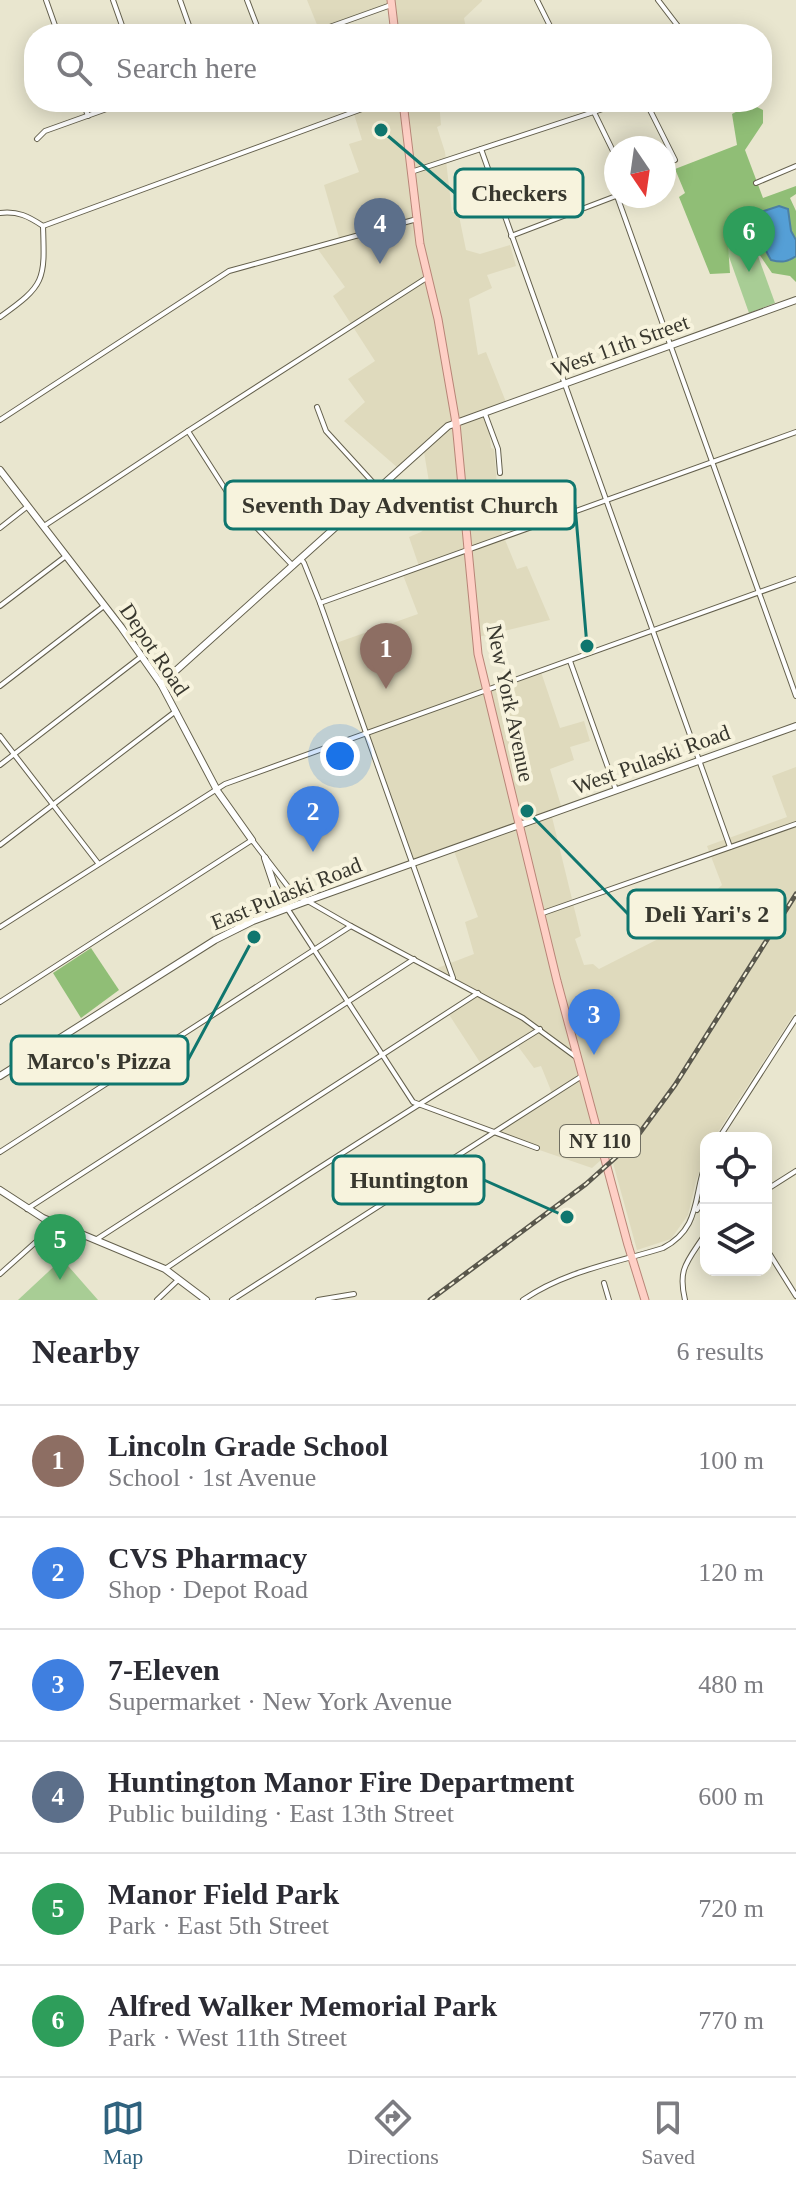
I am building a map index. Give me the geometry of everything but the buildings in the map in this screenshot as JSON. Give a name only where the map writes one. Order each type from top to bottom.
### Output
[{"type":"main road","points":[[391,2],[394,24]]},
{"type":"main road","name":"New York Avenue","points":[[404,112],[417,219],[456,423],[478,654],[540,914],[645,1300]]},
{"type":"street","points":[[46,0],[54,24]]},
{"type":"street","points":[[113,0],[121,24]]},
{"type":"street","points":[[180,0],[188,24]]},
{"type":"street","points":[[247,0],[256,24]]},
{"type":"street","points":[[537,0],[549,24]]},
{"type":"street","points":[[658,0],[676,24]]},
{"type":"street","points":[[335,24],[391,2]]},
{"type":"street","points":[[87,112],[88,116]]},
{"type":"street","points":[[37,139],[45,131],[99,112]]},
{"type":"street","points":[[43,226],[354,112]]},
{"type":"street","points":[[411,172],[594,112],[605,136]]},
{"type":"street","points":[[651,112],[663,136]]},
{"type":"street","points":[[481,149],[730,847]]},
{"type":"street","points":[[756,183],[796,166]]},
{"type":"street","points":[[511,236],[604,201]]},
{"type":"street","points":[[621,208],[796,696]]},
{"type":"street","points":[[0,213],[13,211],[25,214],[43,226]]},
{"type":"street","points":[[0,420],[229,271],[417,219]]},
{"type":"street","points":[[0,317],[30,295],[38,284],[44,262],[43,226]]},
{"type":"street","points":[[44,527],[428,277]]},
{"type":"street","name":"West 11th Street","points":[[161,684],[444,429],[796,300]]},
{"type":"street","points":[[317,407],[326,431],[378,488]]},
{"type":"street","points":[[485,414],[498,449],[500,473]]},
{"type":"street","points":[[188,431],[236,506],[293,566]]},
{"type":"street","points":[[320,603],[796,432]]},
{"type":"street","name":"Depot Road","points":[[0,470],[142,656],[161,684],[216,789],[292,892],[478,993],[540,1029],[578,1058]]},
{"type":"street","points":[[0,528],[28,506]]},
{"type":"street","points":[[0,606],[66,556]]},
{"type":"street","points":[[301,559],[320,603],[454,981]]},
{"type":"street","points":[[0,927],[216,789],[366,732],[796,579]]},
{"type":"street","points":[[0,686],[104,606]]},
{"type":"street","points":[[0,765],[142,656]]},
{"type":"street","points":[[570,660],[616,790]]},
{"type":"street","points":[[0,845],[176,711]]},
{"type":"street","name":"West Pulaski Road","points":[[518,825],[796,726]]},
{"type":"street","points":[[0,736],[98,863]]},
{"type":"street","points":[[540,914],[796,824]]},
{"type":"street","name":"East Pulaski Road","points":[[0,1076],[189,955],[238,928],[518,825]]},
{"type":"street","points":[[0,1002],[252,840]]},
{"type":"street","name":"Depot Road","points":[[265,858],[274,885],[287,908]]},
{"type":"street","points":[[238,928],[241,920],[273,902],[274,885]]},
{"type":"street","points":[[287,908],[413,1102],[537,1148]]},
{"type":"street","points":[[0,1152],[351,926]]},
{"type":"street","points":[[27,1209],[414,959]]},
{"type":"street","points":[[96,1240],[478,993]]},
{"type":"street","points":[[723,1132],[796,1018]]},
{"type":"street","points":[[165,1269],[409,1109],[540,1029]]},
{"type":"street","points":[[232,1300],[582,1076]]},
{"type":"street","points":[[772,1186],[796,1171]]},
{"type":"street","points":[[0,1190],[56,1224],[165,1269],[206,1300]]},
{"type":"street","points":[[693,1216],[700,1191]]},
{"type":"street","points":[[523,1300],[579,1272],[676,1242],[701,1204]]},
{"type":"street","points":[[0,1274],[56,1224]]},
{"type":"street","points":[[685,1300],[681,1275],[700,1242]]},
{"type":"street","points":[[772,1258],[796,1296]]},
{"type":"street","points":[[157,1300],[180,1279]]},
{"type":"street","points":[[604,1283],[608,1300]]},
{"type":"street","points":[[318,1300],[354,1294]]},
{"type":"shaded area","points":[[307,0],[482,0],[464,18],[465,24],[396,24],[393,5],[342,24],[317,24]]},
{"type":"shaded area","points":[[359,112],[440,112],[441,125],[437,127],[445,152],[452,212],[458,211],[466,250],[480,254],[510,245],[516,266],[487,275],[492,288],[469,299],[478,355],[486,352],[508,407],[484,416],[491,448],[494,449],[501,530],[517,569],[527,566],[550,620],[478,637],[488,690],[541,672],[560,728],[584,721],[590,741],[570,747],[574,760],[550,769],[562,809],[551,813],[581,936],[575,939],[584,965],[593,964],[599,969],[668,934],[722,885],[707,846],[787,817],[772,776],[796,767],[796,1011],[718,1132],[700,1132],[700,1170],[688,1215],[671,1239],[637,1250],[610,1152],[592,1168],[493,1134],[552,1093],[541,1066],[534,1068],[517,1045],[483,1067],[448,1013],[479,993],[435,969],[474,954],[465,922],[478,917],[453,848],[413,863],[336,643],[418,614],[403,575],[420,569],[409,537],[421,532],[430,523],[431,494],[423,446],[398,468],[344,421],[365,402],[348,379],[375,361],[333,296],[345,287],[317,248],[340,241],[324,185],[359,172],[349,144],[362,140],[354,114]]},
{"type":"green space","points":[[763,112],[763,123],[745,150],[763,198],[796,186],[796,194],[790,198],[796,211],[796,240],[791,231],[756,225],[771,260],[789,261],[796,255],[796,282],[790,276],[772,273],[746,235],[728,245],[730,273],[710,274],[679,197],[685,193],[676,169],[737,145],[732,114]]},
{"type":"green space","points":[[749,231],[775,303],[749,313],[723,240]]},
{"type":"green space","points":[[91,948],[119,990],[81,1018],[53,973]]},
{"type":"green space","points":[[62,1259],[98,1300],[18,1300]]},
{"type":"water","points":[[779,206],[788,209],[791,231],[796,240],[796,256],[781,262],[771,260],[755,219],[755,214]]},
{"type":"railway","points":[[430,1300],[586,1184],[633,1142],[675,1085],[796,894]]},
{"type":"place","name":"Checkers","points":[[381,130]]},
{"type":"place","name":"Huntington Manor Fire Department","points":[[380,264]]},
{"type":"place","name":"Alfred Walker Memorial Park","points":[[749,272]]},
{"type":"place","name":"Seventh Day Adventist Church","points":[[587,646]]},
{"type":"place","name":"Lincoln Grade School","points":[[386,689]]},
{"type":"place","name":"Deli Yari's 2","points":[[527,811]]},
{"type":"place","name":"CVS Pharmacy","points":[[313,852]]},
{"type":"place","name":"Marco's Pizza","points":[[254,937]]},
{"type":"place","name":"7-Eleven","points":[[594,1055]]},
{"type":"place","name":"Huntington","points":[[567,1217]]},
{"type":"place","name":"Manor Field Park","points":[[60,1280]]}]
